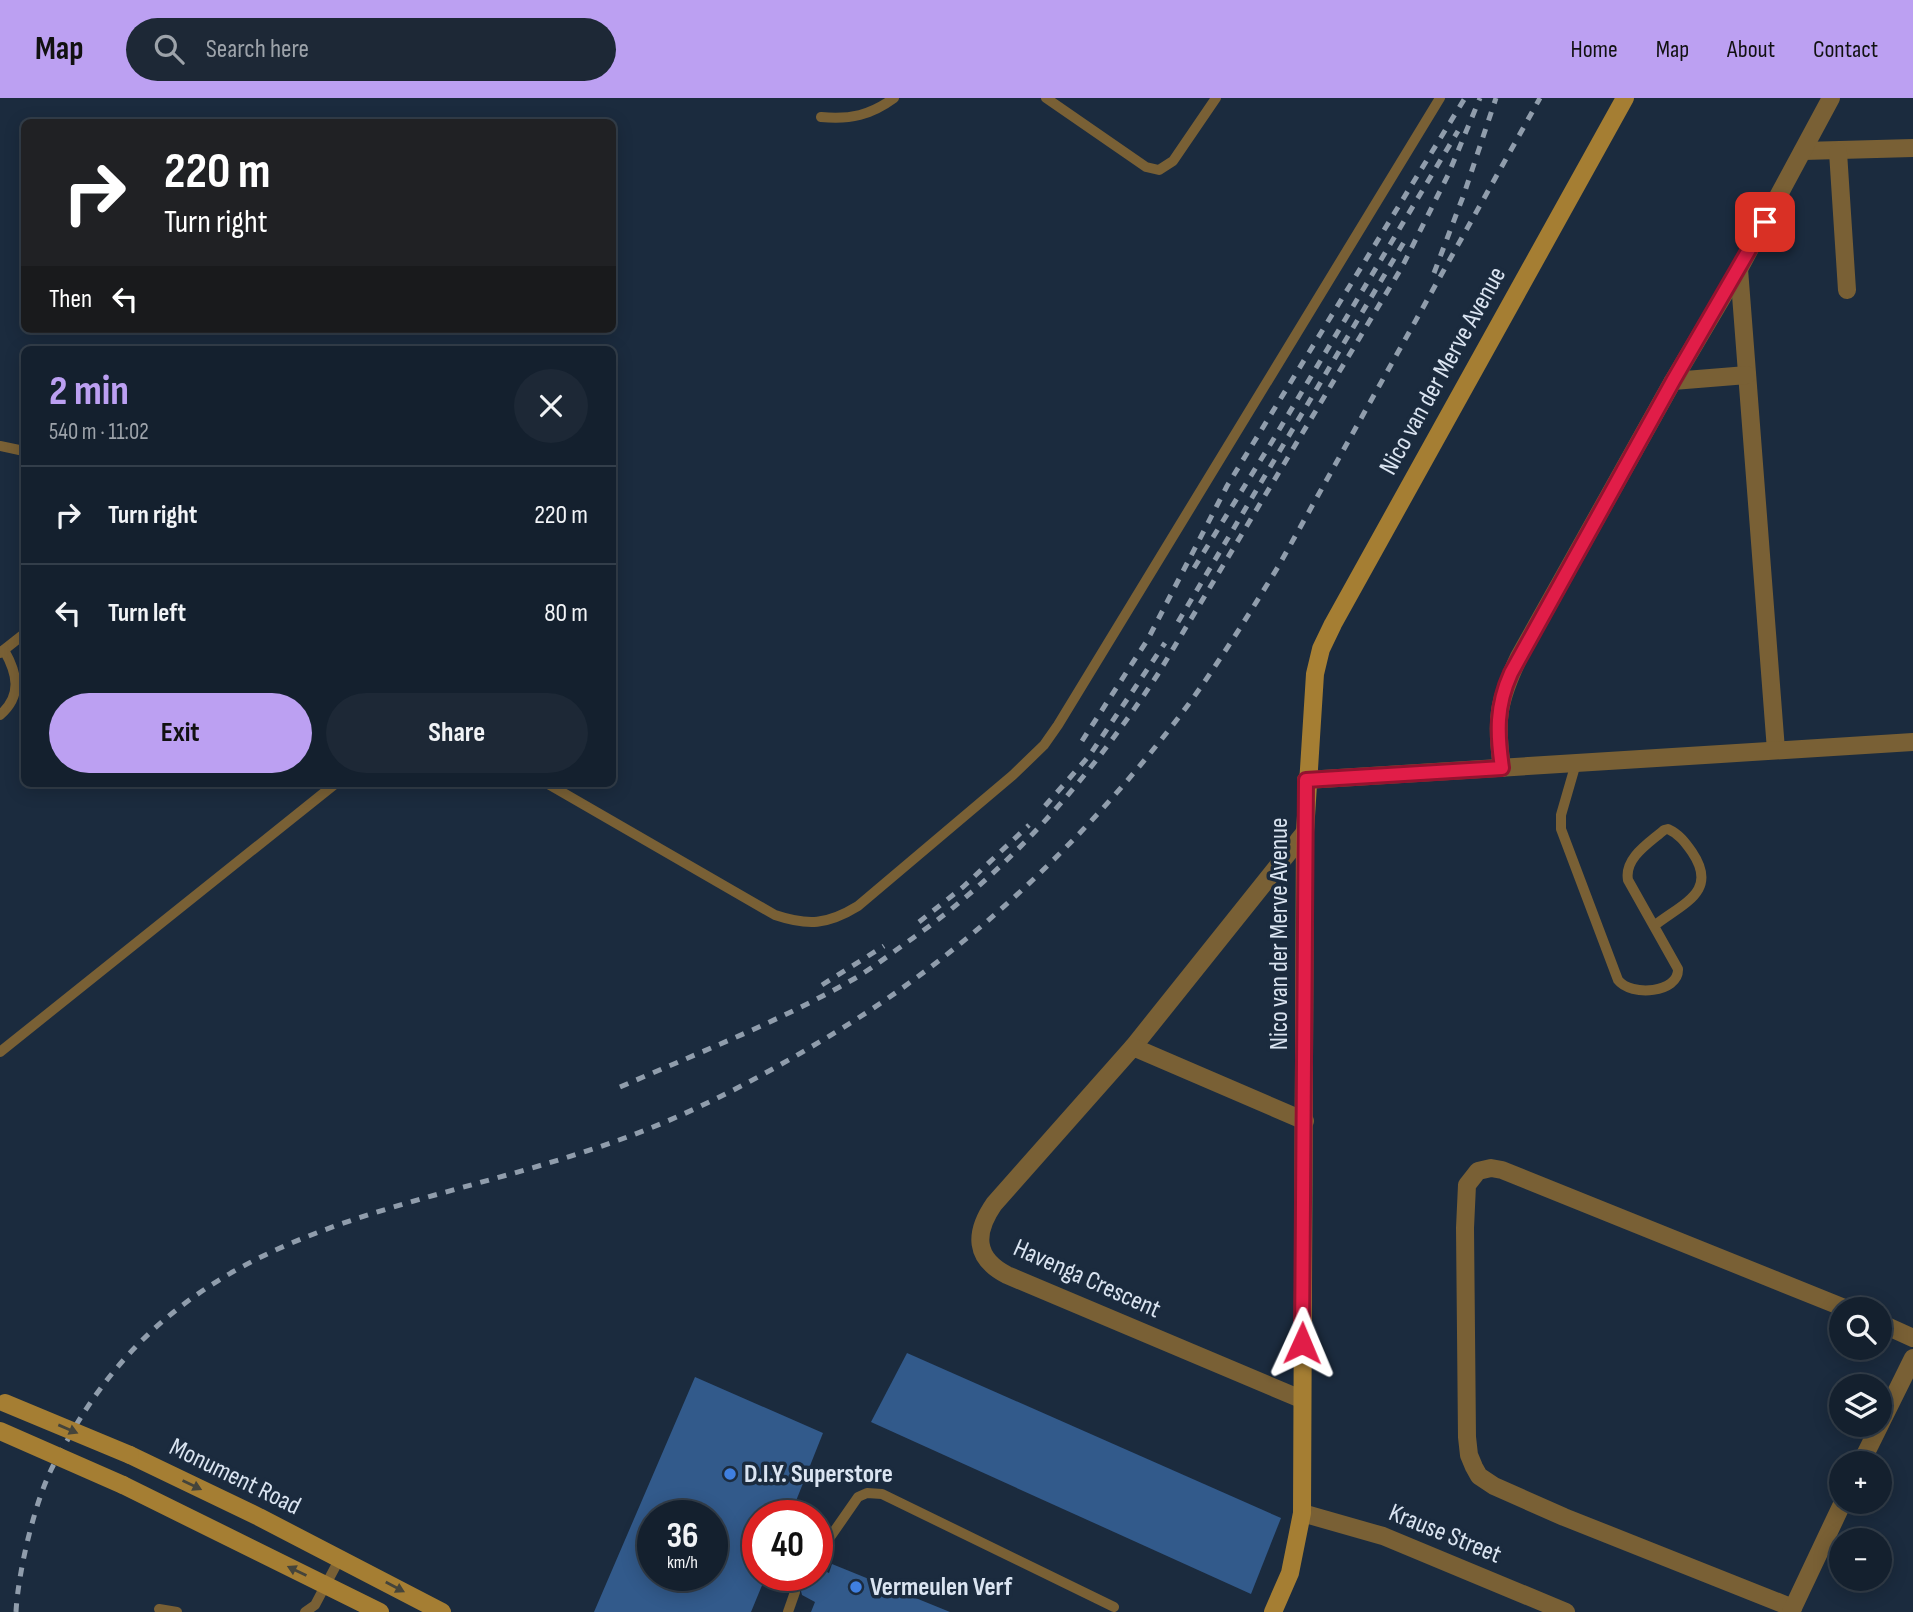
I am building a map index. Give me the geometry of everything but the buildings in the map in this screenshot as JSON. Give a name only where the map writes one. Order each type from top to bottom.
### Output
[{"type":"street","name":"Nico van der Merve Avenue","points":[[1273,1612],[1290,1573],[1302,1513],[1304,832],[1315,674],[1321,649],[1333,624],[1625,98]]},
{"type":"street","points":[[1502,768],[1497,724],[1503,691],[1519,657],[1739,268],[1831,98]]},
{"type":"street","points":[[1803,151],[1913,148]]},
{"type":"street","points":[[1838,152],[1847,290]]},
{"type":"street","points":[[1739,268],[1776,750]]},
{"type":"street","points":[[1673,381],[1747,375]]},
{"type":"street","points":[[1306,780],[1913,742]]},
{"type":"street","name":"Havenga Crescent","points":[[1301,1399],[1017,1280],[998,1270],[984,1256],[979,1244],[989,1212],[1133,1047],[1304,832]]},
{"type":"street","points":[[1133,1047],[1305,1121]]},
{"type":"street","points":[[1829,1302],[1502,1170],[1490,1168],[1478,1171],[1467,1185],[1464,1292],[1467,1437],[1469,1455],[1479,1476],[1494,1486],[1564,1517],[1792,1610],[1837,1514]]},
{"type":"street","points":[[1892,1328],[1913,1338]]},
{"type":"street","points":[[1867,1451],[1913,1358]]},
{"type":"street","name":"Monument Road","points":[[3,1402],[130,1455],[340,1558],[442,1612]]},
{"type":"street","points":[[0,1431],[123,1485],[380,1612]]},
{"type":"street","name":"Krause Street","points":[[1302,1513],[1383,1536],[1566,1612]]},
{"type":"lane","points":[[821,117],[841,119],[865,115],[894,98]]},
{"type":"lane","points":[[1046,98],[1146,167],[1159,170],[1173,161],[1216,98]]},
{"type":"lane","points":[[553,787],[775,915],[807,923],[818,922],[842,916],[858,906],[1013,775],[1044,745],[1440,98]]},
{"type":"lane","points":[[0,446],[21,450]]},
{"type":"lane","points":[[0,715],[6,710],[17,685],[13,666],[2,652],[21,636]]},
{"type":"lane","points":[[1576,763],[1562,815],[1561,829],[1618,980],[1630,990],[1648,990],[1677,980],[1678,969],[1628,880],[1626,872],[1629,862],[1668,829],[1682,838],[1700,864],[1703,884],[1698,892],[1654,926]]},
{"type":"lane","points":[[0,1052],[176,914],[331,787]]},
{"type":"lane","points":[[833,1533],[858,1497],[873,1492],[882,1494],[1114,1607]]},
{"type":"lane","points":[[305,1612],[315,1605],[340,1558]]},
{"type":"lane","points":[[788,1612],[795,1592]]},
{"type":"lane","points":[[159,1609],[177,1612]]},
{"type":"railway","points":[[1082,741],[1148,639],[1227,486],[1465,98]]},
{"type":"railway","points":[[620,1087],[767,1023],[860,975],[913,938],[984,881],[1048,818],[1106,748],[1158,674],[1402,267],[1448,175],[1480,98]]},
{"type":"railway","points":[[1434,273],[1496,98]]},
{"type":"railway","points":[[16,1612],[20,1578],[33,1520],[56,1460],[72,1432],[123,1361],[181,1307],[245,1265],[314,1234],[387,1209],[619,1140],[730,1092],[784,1063],[887,999],[982,925],[1071,843],[1112,798],[1188,705],[1245,620],[1278,567],[1540,98]]},
{"type":"railway","points":[[1194,568],[1458,131]]},
{"type":"railway","points":[[1178,622],[1407,237]]},
{"type":"railway","points":[[1045,806],[1089,756],[1165,643]]},
{"type":"railway","points":[[919,922],[963,887],[1029,825]]},
{"type":"railway","points":[[822,985],[884,946]]},
{"type":"place","name":"D.I.Y. Superstore","points":[[730,1474]]},
{"type":"place","name":"Vermeulen Verf","points":[[856,1587]]},
{"type":"route","points":[[1302,1343],[1306,780],[1502,768],[1497,724],[1503,691],[1511,673],[1673,381],[1765,222]]}]
